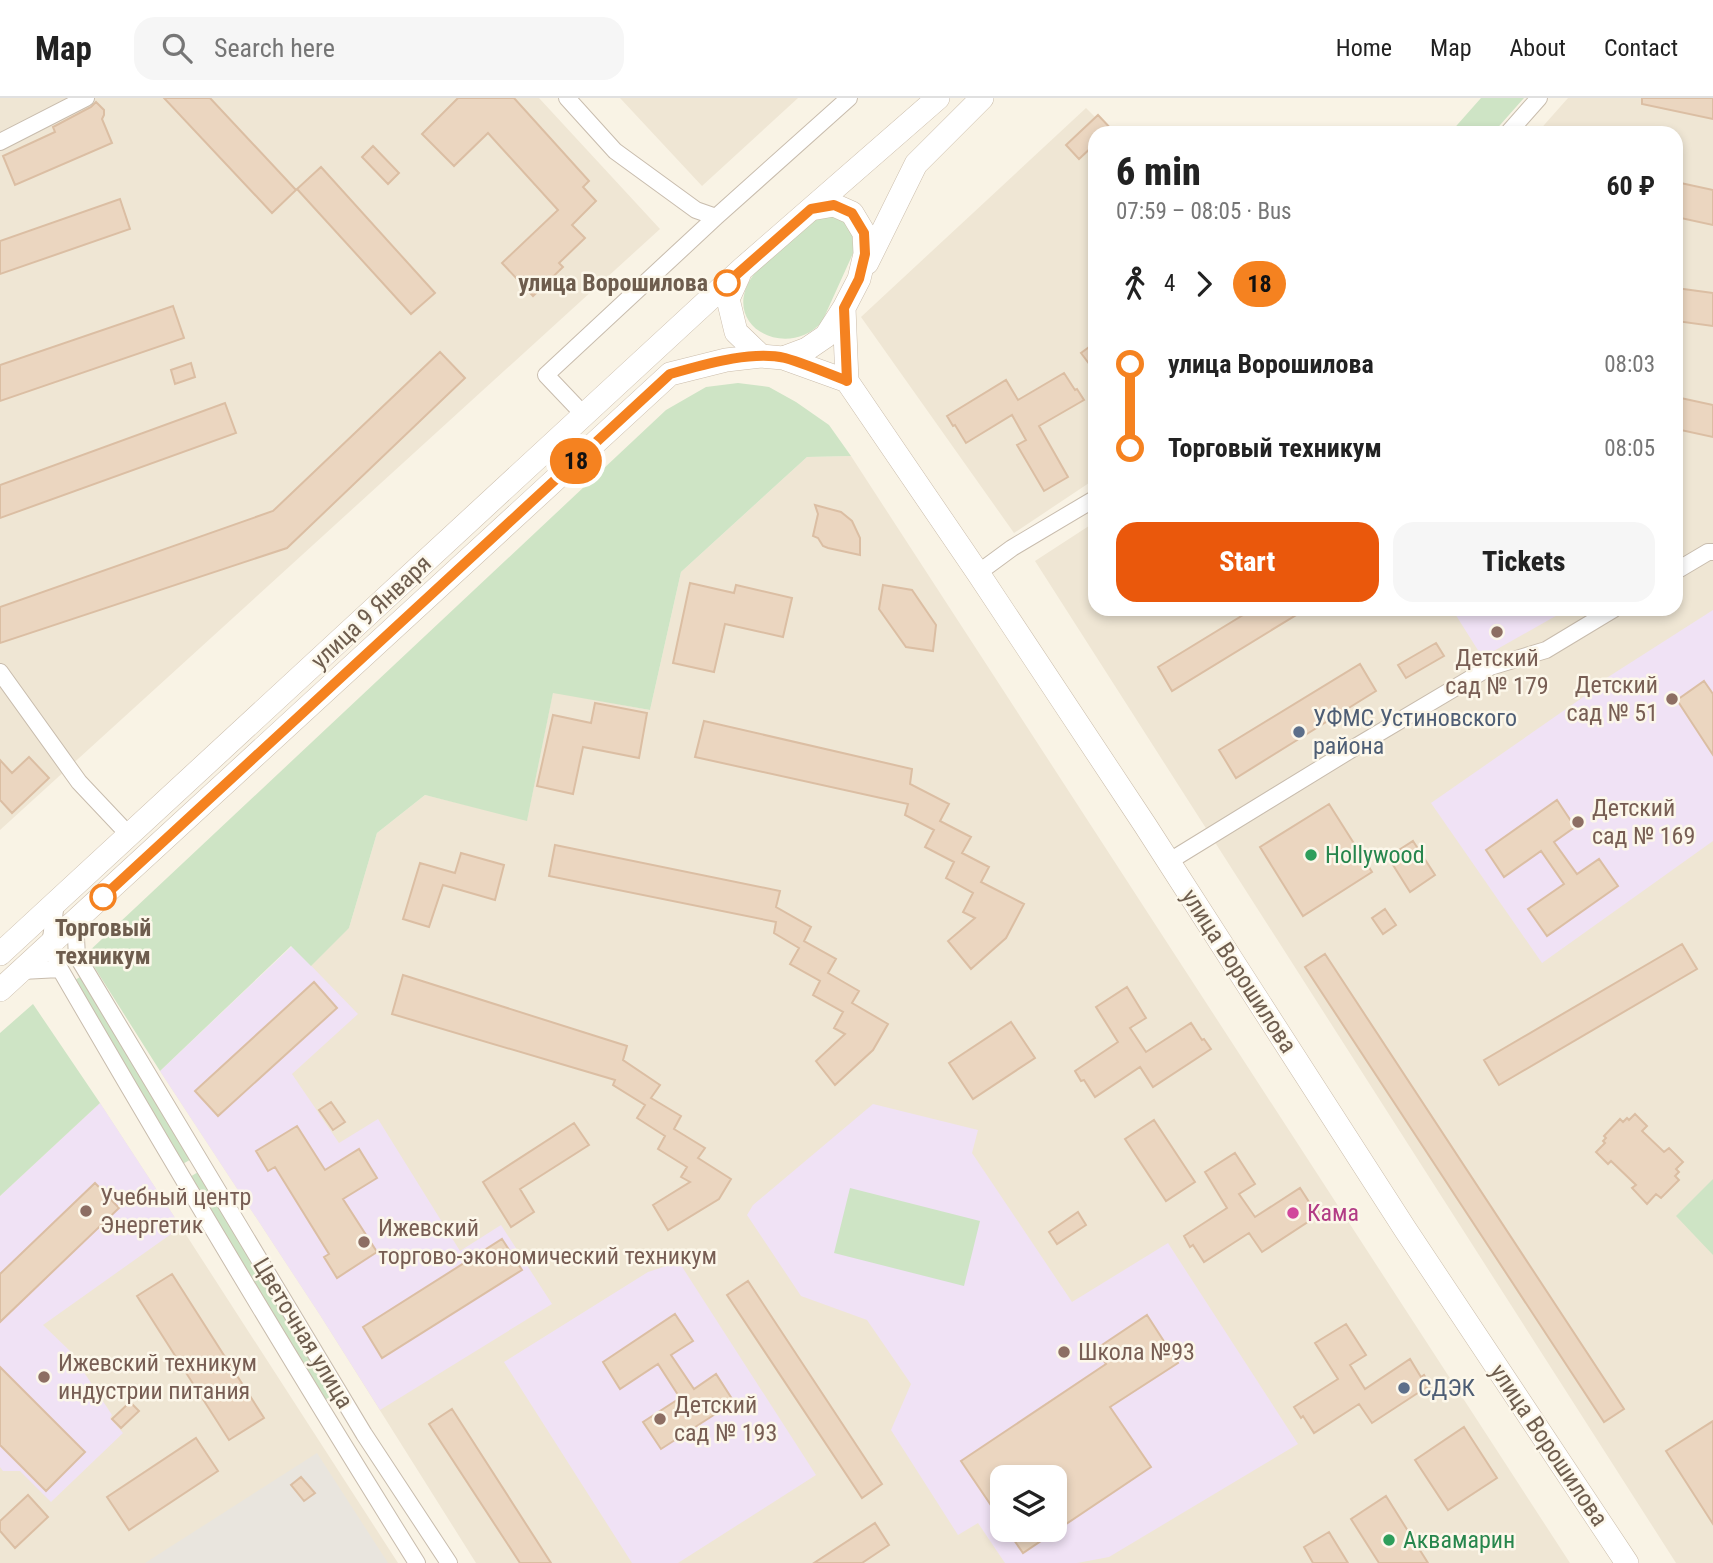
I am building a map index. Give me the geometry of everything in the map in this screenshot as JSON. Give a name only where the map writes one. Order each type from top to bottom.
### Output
[{"type":"main road","points":[[844,308],[847,381],[772,357],[736,332],[728,299],[742,269],[938,98]]},
{"type":"main road","points":[[772,357],[807,349],[826,336],[844,308],[916,164],[970,102]]},
{"type":"main road","points":[[811,209],[834,205],[852,213],[864,233],[865,254],[859,279]]},
{"type":"main road","name":"улица 9 Января","points":[[6,949],[742,269]]},
{"type":"main road","name":"улица 9 Января","points":[[0,990],[670,374],[726,360],[772,357]]},
{"type":"main road","name":"улица Ворошилова","points":[[847,381],[1145,825],[1405,1229],[1627,1563]]},
{"type":"street","points":[[0,142],[86,98]]},
{"type":"street","points":[[567,98],[615,151],[696,210],[716,217]]},
{"type":"street","points":[[584,415],[546,376],[716,217],[849,98]]},
{"type":"street","points":[[1514,126],[1539,98]]},
{"type":"street","points":[[978,573],[1012,548],[1088,503]]},
{"type":"street","points":[[1683,567],[1708,552],[1713,552]]},
{"type":"street","points":[[1168,862],[1490,667],[1546,650],[1602,616]]},
{"type":"street","points":[[0,672],[79,782],[129,835]]},
{"type":"street","points":[[50,945],[56,903]]},
{"type":"street","points":[[6,949],[50,945],[77,956],[75,922]]},
{"type":"street","name":"Цветочная улица","points":[[50,945],[60,969],[179,1173],[417,1563]]},
{"type":"street","name":"Цветочная улица","points":[[77,956],[364,1434],[449,1563]]},
{"type":"street","points":[[22,971],[60,969]]},
{"type":"street","points":[[179,1173],[200,1160]]},
{"type":"street","points":[[344,1447],[364,1434]]},
{"type":"shaded area","points":[[0,98],[539,98],[660,229],[0,830]]},
{"type":"shaded area","points":[[620,98],[798,98],[702,186]]},
{"type":"shaded area","points":[[1568,98],[1713,98],[1713,1563],[1676,1563],[1035,561],[1088,527],[1088,616],[1683,616],[1683,126],[1543,126]]},
{"type":"shaded area","points":[[1086,108],[1104,126],[1088,126],[1088,484],[1014,533],[861,317]]},
{"type":"shaded area","points":[[851,456],[1570,1563],[476,1563],[320,1315],[160,1071],[349,928],[377,833],[425,795],[527,820],[553,692],[650,710],[681,572],[807,457]]},
{"type":"shaded area","name":"Детский сад № 169","points":[[1713,610],[1713,841],[1542,963],[1431,803],[1602,684],[1605,679]]},
{"type":"shaded area","name":"Детский сад № 179","points":[[1456,616],[1556,616],[1485,656],[1481,655]]},
{"type":"shaded area","name":"Ижевский торгово-экономический техникум","points":[[292,946],[358,1014],[292,1074],[339,1143],[378,1119],[460,1251],[501,1225],[552,1304],[380,1410],[160,1071]]},
{"type":"shaded area","points":[[100,1103],[398,1563],[0,1563],[0,1196]]},
{"type":"shaded area","points":[[100,1103],[181,1227],[43,1325],[70,1351],[112,1415],[110,1418],[123,1433],[51,1502],[20,1471],[3,1471],[0,1467],[0,1196]]},
{"type":"shaded area","name":"Школа №93","points":[[873,1104],[978,1130],[972,1153],[1072,1302],[1168,1243],[1298,1444],[1109,1557],[1077,1563],[1005,1563],[991,1542],[1067,1542],[1067,1465],[990,1465],[990,1541],[978,1523],[958,1535],[891,1430],[911,1384],[867,1320],[801,1296],[747,1215],[753,1205]]},
{"type":"shaded area","name":"Детский сад № 193","points":[[679,1262],[816,1475],[678,1563],[632,1563],[504,1362],[648,1272]]},
{"type":"shaded area","points":[[317,1453],[388,1563],[145,1563]]},
{"type":"green space","points":[[1481,98],[1524,98],[1499,126],[1456,126]]},
{"type":"green space","points":[[832,213],[852,226],[855,249],[822,322],[807,334],[790,338],[773,337],[759,331],[748,320],[743,305],[746,288],[758,269],[812,221]]},
{"type":"green space","points":[[738,383],[769,387],[796,402],[829,425],[851,456],[807,457],[681,572],[650,710],[553,693],[527,821],[425,795],[377,833],[349,928],[311,966],[291,946],[160,1071],[86,954],[666,410],[706,387]]},
{"type":"green space","points":[[83,975],[193,1158],[181,1165],[72,982]]},
{"type":"green space","points":[[33,1004],[100,1103],[0,1196],[0,1033]]},
{"type":"green space","points":[[200,1171],[335,1394],[323,1401],[188,1178]]},
{"type":"green space","points":[[1713,1179],[1713,1255],[1676,1216]]},
{"type":"green space","points":[[850,1188],[980,1221],[964,1286],[834,1253]]},
{"type":"building","points":[[164,98],[210,98],[296,190],[272,213]]},
{"type":"building","points":[[458,98],[514,98],[589,181],[583,187],[596,201],[572,225],[585,238],[559,263],[563,267],[533,296],[502,263],[558,210],[488,133],[454,166],[422,134]]},
{"type":"building","points":[[1642,98],[1713,98],[1713,119],[1642,104]]},
{"type":"building","points":[[96,102],[104,110],[102,119],[112,143],[15,185],[3,156],[55,132],[53,127]]},
{"type":"building","points":[[1098,115],[1108,126],[1088,126],[1088,151],[1079,159],[1066,145]]},
{"type":"building","points":[[373,146],[399,173],[388,184],[362,157]]},
{"type":"building","points":[[321,167],[435,293],[411,314],[297,189]]},
{"type":"building","points":[[1683,184],[1713,190],[1713,225],[1683,219]]},
{"type":"building","points":[[120,199],[130,229],[0,274],[0,241]]},
{"type":"building","points":[[1683,289],[1713,293],[1713,326],[1683,322]]},
{"type":"building","points":[[173,306],[184,338],[0,401],[0,365]]},
{"type":"building","points":[[1088,348],[1088,362],[1081,353]]},
{"type":"building","points":[[440,352],[465,378],[287,548],[0,643],[0,607],[273,511]]},
{"type":"building","points":[[191,363],[195,377],[175,384],[171,370]]},
{"type":"building","points":[[1064,373],[1084,400],[1039,426],[1068,477],[1044,491],[1017,445],[1026,440],[1012,415],[966,443],[947,416],[1006,380],[1018,400]]},
{"type":"building","points":[[1683,399],[1713,405],[1713,437],[1683,431]]},
{"type":"building","points":[[225,403],[236,433],[0,518],[0,485]]},
{"type":"building","points":[[815,505],[841,512],[852,521],[860,538],[860,555],[823,546],[818,538],[813,536],[818,514]]},
{"type":"building","points":[[690,583],[734,593],[736,585],[792,598],[783,637],[725,624],[714,672],[673,663]]},
{"type":"building","points":[[883,585],[912,590],[936,625],[933,651],[906,647],[879,609]]},
{"type":"building","points":[[1242,616],[1295,616],[1172,691],[1158,667]]},
{"type":"building","points":[[1436,643],[1444,656],[1406,678],[1398,665]]},
{"type":"building","points":[[1360,664],[1376,691],[1236,778],[1219,750]]},
{"type":"building","points":[[1704,681],[1713,694],[1713,755],[1677,700]]},
{"type":"building","points":[[595,703],[647,713],[639,758],[583,747],[573,794],[537,786],[553,715],[591,723]]},
{"type":"building","points":[[704,721],[912,769],[910,784],[949,804],[940,821],[971,837],[962,853],[989,867],[981,882],[1024,904],[1006,938],[971,969],[948,941],[975,918],[963,912],[973,893],[946,878],[954,862],[925,847],[934,830],[905,815],[908,804],[695,757]]},
{"type":"building","points":[[29,757],[49,778],[12,813],[0,800],[0,760],[12,773]]},
{"type":"building","points":[[1557,800],[1575,827],[1554,842],[1577,874],[1599,859],[1618,886],[1547,936],[1528,909],[1564,884],[1541,851],[1504,877],[1486,850]]},
{"type":"building","points":[[1329,804],[1372,872],[1303,916],[1260,847]]},
{"type":"building","points":[[1413,841],[1435,875],[1410,892],[1388,857]]},
{"type":"building","points":[[555,845],[780,891],[776,907],[811,927],[804,941],[836,959],[828,973],[859,991],[852,1003],[888,1024],[873,1050],[835,1085],[816,1061],[845,1034],[834,1028],[843,1012],[813,995],[820,981],[790,964],[799,948],[774,933],[776,922],[549,876]]},
{"type":"building","points":[[461,853],[504,865],[495,900],[443,885],[429,927],[403,919],[420,863],[455,873]]},
{"type":"building","points":[[1385,909],[1396,925],[1383,934],[1372,918]]},
{"type":"building","points":[[1682,944],[1697,969],[1499,1085],[1484,1060]]},
{"type":"building","points":[[1325,954],[1624,1409],[1604,1422],[1305,967]]},
{"type":"building","points":[[403,975],[627,1046],[623,1060],[660,1085],[651,1098],[681,1116],[674,1129],[705,1148],[698,1158],[731,1179],[719,1199],[668,1230],[653,1205],[690,1182],[681,1177],[687,1167],[658,1149],[665,1136],[637,1118],[645,1105],[613,1085],[615,1080],[392,1014]]},
{"type":"building","points":[[314,982],[337,1008],[218,1116],[195,1091]]},
{"type":"building","points":[[1127,987],[1146,1018],[1130,1028],[1146,1052],[1191,1023],[1211,1049],[1153,1087],[1140,1067],[1095,1097],[1075,1071],[1118,1042],[1096,1007]]},
{"type":"building","points":[[1011,1022],[1035,1058],[973,1099],[949,1063]]},
{"type":"building","points":[[331,1102],[345,1122],[333,1130],[319,1110]]},
{"type":"building","points":[[1635,1114],[1647,1126],[1642,1131],[1664,1152],[1669,1148],[1683,1162],[1676,1169],[1679,1172],[1675,1176],[1679,1180],[1661,1198],[1656,1194],[1647,1204],[1632,1188],[1636,1185],[1611,1161],[1608,1164],[1596,1152],[1605,1143],[1604,1136],[1620,1119],[1623,1122],[1627,1118],[1629,1120]]},
{"type":"building","points":[[1154,1120],[1195,1182],[1166,1201],[1125,1139]]},
{"type":"building","points":[[574,1123],[589,1145],[520,1189],[534,1212],[511,1227],[483,1182]]},
{"type":"building","points":[[297,1126],[325,1170],[359,1149],[377,1178],[343,1199],[377,1252],[337,1278],[324,1257],[329,1254],[275,1167],[268,1171],[256,1151]]},
{"type":"building","points":[[1235,1153],[1255,1184],[1239,1194],[1255,1217],[1300,1188],[1320,1214],[1262,1252],[1249,1233],[1204,1262],[1184,1236],[1227,1208],[1205,1172]]},
{"type":"building","points":[[95,1183],[119,1208],[0,1322],[0,1274]]},
{"type":"building","points":[[1078,1212],[1086,1225],[1057,1244],[1049,1232]]},
{"type":"building","points":[[502,1239],[522,1270],[382,1358],[363,1327]]},
{"type":"building","points":[[172,1274],[264,1418],[229,1440],[137,1296]]},
{"type":"building","points":[[748,1281],[882,1484],[862,1498],[727,1295]]},
{"type":"building","points":[[675,1314],[693,1341],[671,1355],[694,1389],[716,1374],[734,1402],[661,1449],[643,1422],[680,1398],[658,1364],[620,1389],[603,1362]]},
{"type":"building","points":[[1147,1315],[1178,1363],[1110,1407],[1151,1467],[1067,1523],[1067,1465],[990,1465],[990,1504],[961,1461],[1106,1364],[1096,1349]]},
{"type":"building","points":[[1346,1324],[1366,1355],[1350,1365],[1365,1389],[1410,1359],[1421,1377],[1424,1375],[1430,1385],[1372,1423],[1359,1404],[1314,1433],[1294,1407],[1338,1379],[1315,1343]]},
{"type":"building","points":[[0,1367],[85,1452],[46,1491],[0,1445]]},
{"type":"building","points":[[130,1402],[139,1411],[121,1428],[112,1419]]},
{"type":"building","points":[[452,1409],[551,1563],[520,1563],[429,1424]]},
{"type":"building","points":[[1713,1421],[1713,1524],[1666,1451]]},
{"type":"building","points":[[1464,1427],[1497,1478],[1448,1510],[1415,1460]]},
{"type":"building","points":[[196,1438],[218,1471],[129,1530],[107,1497]]},
{"type":"building","points":[[301,1477],[315,1493],[304,1501],[291,1485]]},
{"type":"building","points":[[28,1495],[48,1517],[15,1548],[0,1531],[0,1521]]},
{"type":"building","name":"Аквамарин","points":[[1386,1496],[1428,1563],[1379,1563],[1351,1519]]},
{"type":"building","points":[[875,1523],[889,1545],[862,1563],[814,1563]]},
{"type":"building","points":[[1329,1532],[1348,1563],[1313,1563],[1304,1547]]},
{"type":"building","points":[[1015,1542],[1039,1542],[1023,1553]]},
{"type":"bus line","name":"18","points":[[103,897],[670,374],[726,360],[761,356],[783,358],[847,381],[844,308],[859,279],[865,254],[864,233],[852,213],[834,205],[811,209],[727,283]]},
{"type":"place","name":"улица Ворошилова","points":[[727,283]]},
{"type":"place","name":"Детский сад № 179","points":[[1497,632]]},
{"type":"place","name":"Детский сад № 51","points":[[1672,699]]},
{"type":"place","name":"УФМС Устиновского района","points":[[1299,732]]},
{"type":"place","name":"Детский сад № 169","points":[[1578,822]]},
{"type":"place","name":"Hollywood","points":[[1311,855]]},
{"type":"place","name":"Торговый техникум","points":[[103,897]]},
{"type":"place","name":"Учебный центр Энергетик","points":[[86,1211]]},
{"type":"place","name":"Кама","points":[[1293,1213]]},
{"type":"place","name":"Ижевский торгово-экономический техникум","points":[[364,1242]]},
{"type":"place","name":"Школа №93","points":[[1064,1352]]},
{"type":"place","name":"Ижевский техникум индустрии питания","points":[[44,1377]]},
{"type":"place","name":"СДЭК","points":[[1404,1388]]},
{"type":"place","name":"Детский сад № 193","points":[[660,1419]]},
{"type":"place","name":"Аквамарин","points":[[1389,1540]]}]
